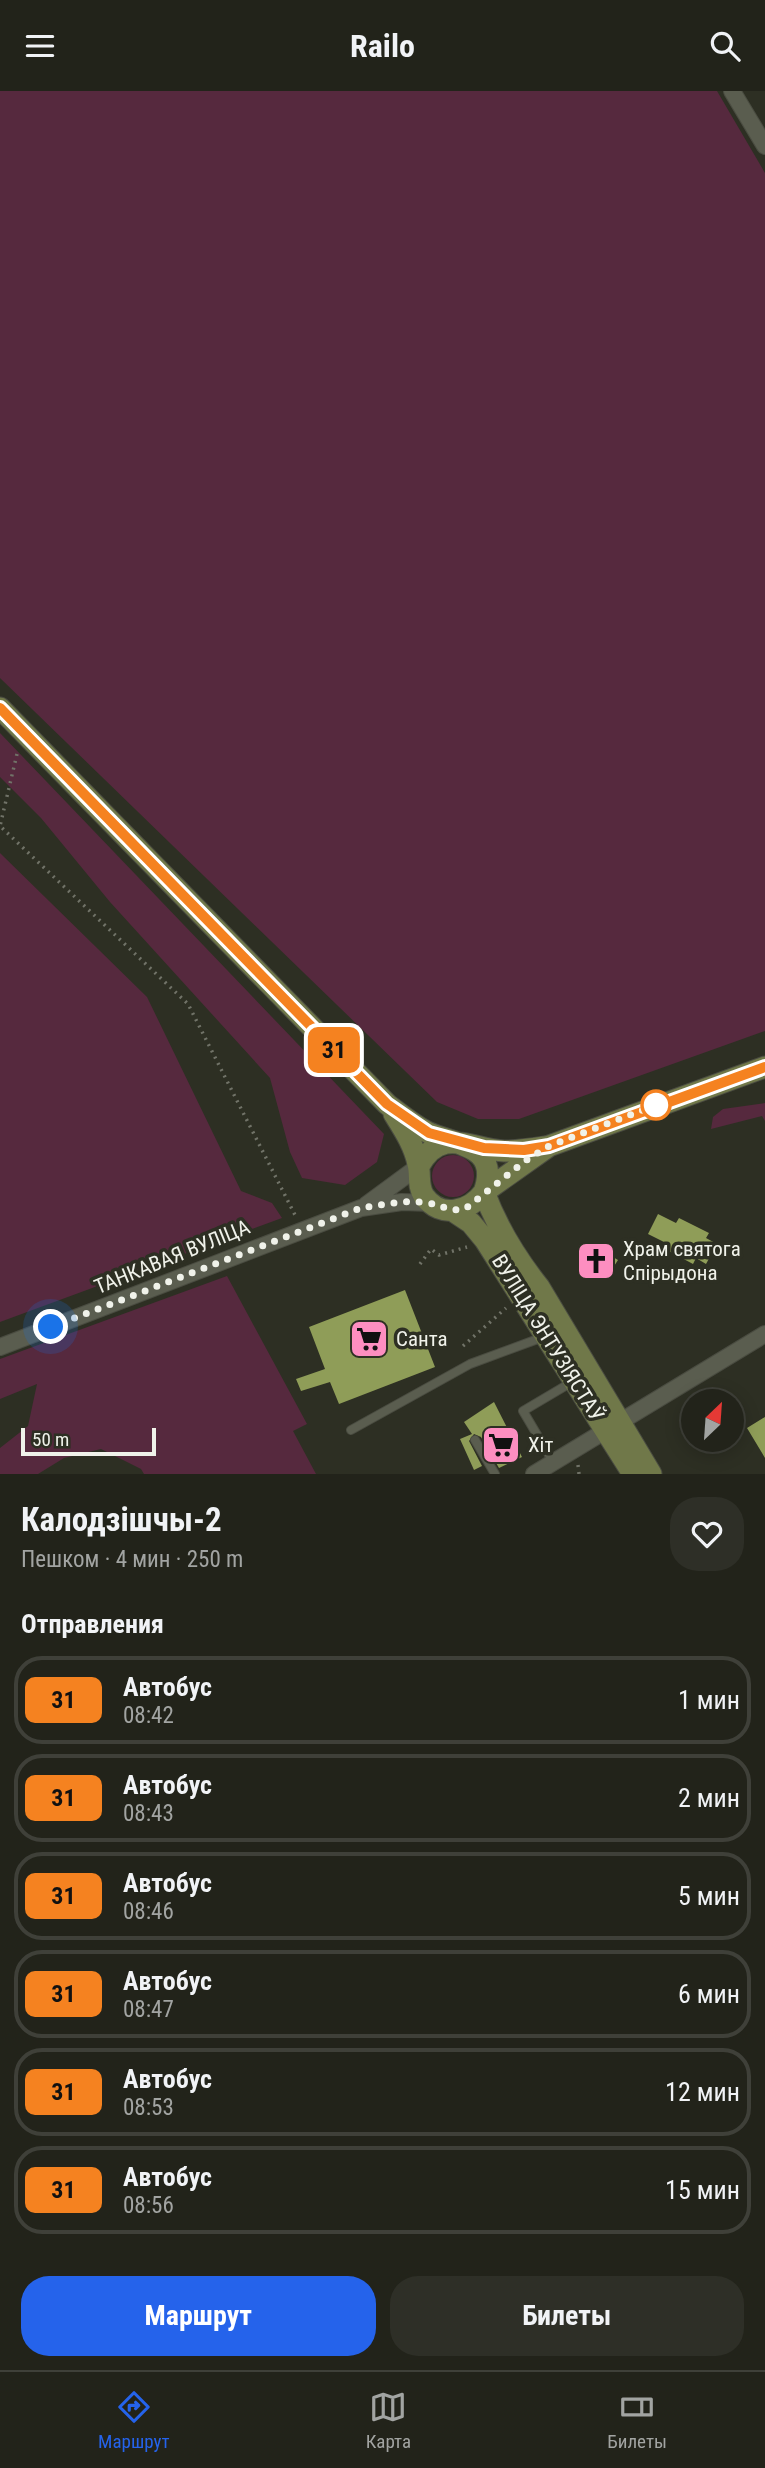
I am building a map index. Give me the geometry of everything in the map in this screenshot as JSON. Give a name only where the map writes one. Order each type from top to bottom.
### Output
[{"type":"main road","points":[[0,708],[387,1104],[429,1133],[472,1147],[482,1157],[488,1176],[484,1192]]},
{"type":"main road","points":[[387,1104],[408,1136],[419,1167],[420,1187],[430,1203],[453,1211],[465,1209],[484,1192],[549,1146],[765,1067]]},
{"type":"main road","points":[[419,1167],[430,1151],[440,1145],[459,1142],[505,1151],[549,1146]]},
{"type":"main road","name":"ВУЛІЦА ЭНТУЗІЯСТАЎ","points":[[516,1168],[501,1190],[499,1200],[538,1287],[575,1381],[651,1474]]},
{"type":"main road","name":"ВУЛІЦА ЭНТУЗІЯСТАЎ","points":[[484,1192],[492,1214],[518,1261],[538,1287]]},
{"type":"main road","name":"ВУЛІЦА ЭНТУЗІЯСТАЎ","points":[[453,1211],[471,1223],[555,1332],[612,1424],[633,1474]]},
{"type":"street","points":[[732,91],[765,146]]},
{"type":"street","name":"ТАНКАВАЯ ВУЛІЦА","points":[[361,1208],[419,1167]]},
{"type":"street","name":"ТАНКАВАЯ ВУЛІЦА","points":[[0,1347],[361,1208],[402,1202],[430,1203]]},
{"type":"street","points":[[534,1474],[612,1424],[765,1334]]},
{"type":"lane","points":[[351,1430],[470,1364],[555,1332]]},
{"type":"lane","points":[[529,1474],[552,1460],[523,1411],[575,1381]]},
{"type":"lane","points":[[475,1440],[495,1474]]},
{"type":"path","points":[[23,732],[0,826],[188,1004],[302,1229]]},
{"type":"path","points":[[463,1346],[511,1303]]},
{"type":"shaded area","points":[[0,91],[717,91],[765,173],[765,1031],[519,1119],[478,1119],[437,1102],[0,678]]},
{"type":"shaded area","points":[[0,733],[384,1134],[377,1162],[345,1185],[302,1178],[290,1152],[270,1078],[110,902],[41,818],[0,777]]},
{"type":"shaded area","points":[[0,853],[147,997],[241,1191],[272,1203],[282,1218],[0,1322]]},
{"type":"shaded area","points":[[765,1103],[765,1121],[762,1116],[711,1129],[713,1117],[723,1109]]},
{"type":"shaded area","points":[[453,1155],[468,1161],[474,1176],[468,1191],[453,1197],[438,1191],[432,1176],[438,1161]]},
{"type":"shaded area","points":[[227,1276],[307,1424],[293,1431],[316,1474],[144,1474],[141,1469],[101,1449],[64,1458],[38,1474],[0,1474],[0,1448],[28,1426],[37,1384],[0,1399],[0,1359]]},
{"type":"building","name":"Храм святога Спірыдона","points":[[658,1214],[676,1223],[679,1218],[709,1233],[706,1238],[717,1244],[706,1264],[696,1258],[693,1264],[663,1248],[666,1243],[648,1234]]},
{"type":"building","points":[[591,1244],[618,1260],[609,1274],[582,1259]]},
{"type":"building","name":"Санта","points":[[405,1290],[435,1367],[339,1404],[330,1382],[301,1391],[296,1379],[325,1369],[309,1327]]},
{"type":"building","points":[[494,1402],[522,1457],[499,1468],[481,1437],[474,1434],[469,1441],[482,1466],[474,1470],[460,1439],[472,1434],[464,1422]]},
{"type":"building","points":[[765,1417],[765,1458],[747,1428]]},
{"type":"bus line","name":"31","points":[[0,708],[387,1104],[429,1133],[505,1151],[549,1146],[765,1067]]},
{"type":"place","name":"Храм святога Спірыдона","points":[[596,1261]]},
{"type":"place","name":"Санта","points":[[369,1339]]},
{"type":"place","name":"Хіт","points":[[501,1445]]},
{"type":"route","points":[[51,1327],[361,1208],[402,1202],[430,1203],[453,1211],[465,1209],[525,1161],[549,1146],[656,1105]]}]
